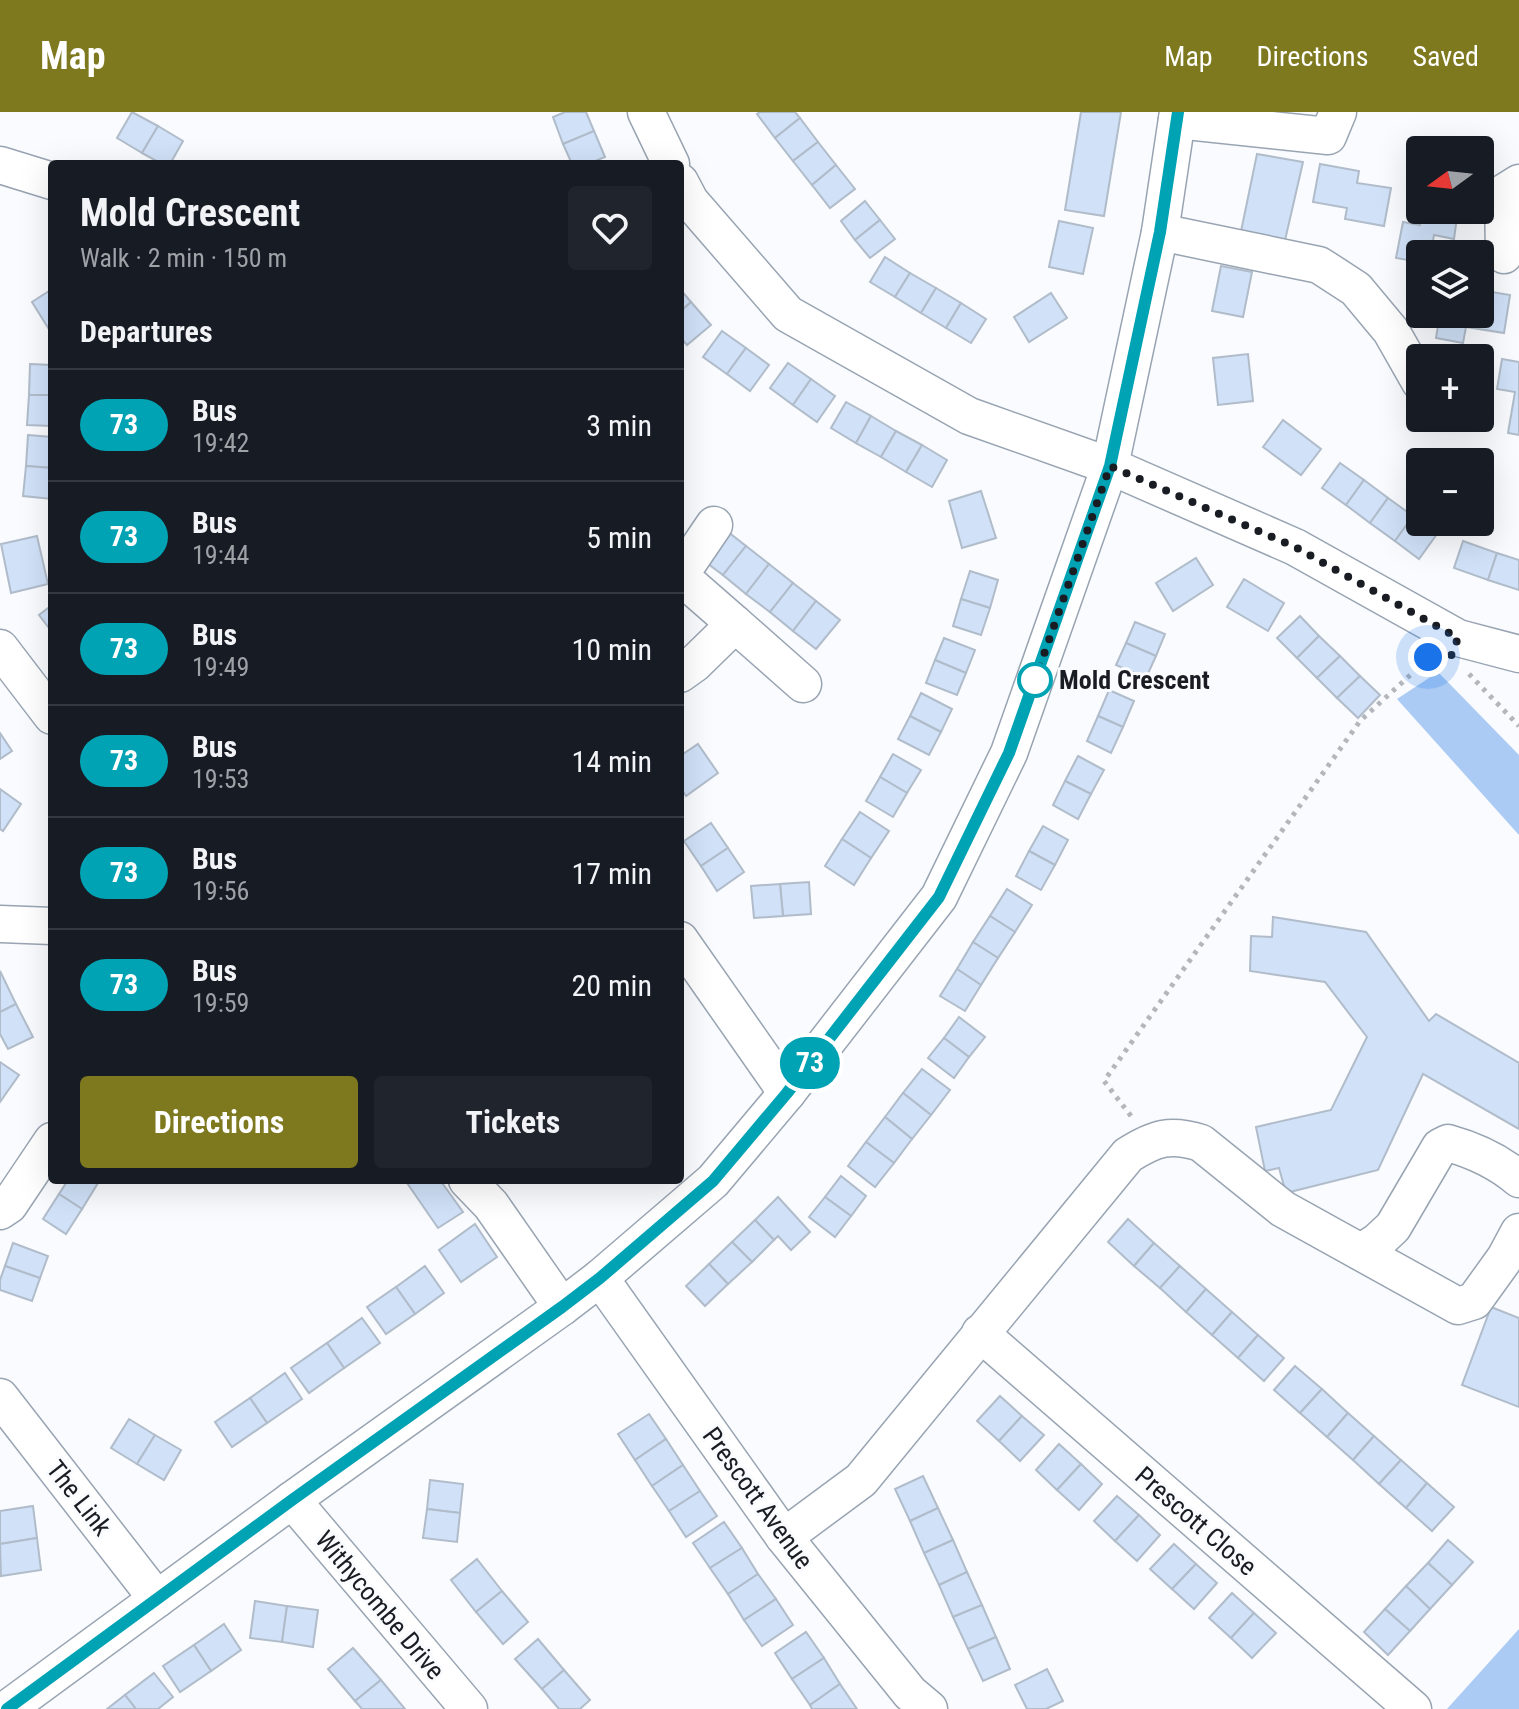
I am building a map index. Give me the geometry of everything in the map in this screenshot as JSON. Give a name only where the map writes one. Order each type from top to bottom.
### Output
[{"type":"street","points":[[646,112],[669,160]]},
{"type":"street","points":[[7,1709],[600,1278],[713,1181],[787,1093],[939,897],[1009,753],[1110,466],[1160,232],[1177,116],[1328,136],[1338,112]]},
{"type":"street","points":[[0,165],[48,180]]},
{"type":"street","points":[[1504,255],[1503,193],[1519,183]]},
{"type":"street","points":[[684,190],[690,201],[788,314],[969,416],[1110,466],[1295,547],[1454,647],[1519,654]]},
{"type":"street","points":[[1160,232],[1319,265],[1356,289],[1391,331],[1406,357]]},
{"type":"street","points":[[684,569],[714,525]]},
{"type":"street","points":[[684,579],[803,684]]},
{"type":"street","points":[[684,671],[735,624]]},
{"type":"street","points":[[0,648],[48,711]]},
{"type":"street","points":[[0,924],[48,926]]},
{"type":"street","points":[[684,946],[787,1093]]},
{"type":"street","points":[[784,1537],[861,1480],[1128,1155],[1151,1141],[1187,1138],[1201,1143],[1283,1209],[1458,1306],[1474,1301],[1514,1251]]},
{"type":"street","points":[[1361,1252],[1393,1227],[1440,1147],[1448,1143],[1483,1157],[1519,1179]]},
{"type":"street","points":[[0,1211],[9,1205],[48,1147]]},
{"type":"street","points":[[471,1184],[491,1205],[562,1307]]},
{"type":"street","name":"Prescott Avenue","points":[[600,1278],[784,1537],[910,1693],[929,1709]]},
{"type":"street","name":"Prescott Close","points":[[980,1333],[1405,1706]]},
{"type":"street","name":"The Link","points":[[0,1397],[157,1599]]},
{"type":"street","name":"Withycombe Drive","points":[[292,1500],[469,1709]]},
{"type":"path","points":[[1151,1141],[1104,1081],[1360,721],[1428,657],[1454,647],[1519,726]]},
{"type":"shaded area","points":[[1438,672],[1519,755],[1519,835],[1397,699]]},
{"type":"shaded area","points":[[1519,1629],[1519,1709],[1447,1709]]},
{"type":"building","points":[[132,112],[158,126],[142,153],[117,138]]},
{"type":"building","points":[[565,112],[586,112],[594,131],[563,144],[553,117]]},
{"type":"building","points":[[795,112],[800,118],[775,138],[757,114]]},
{"type":"building","points":[[1081,112],[1121,112],[1104,216],[1065,210]]},
{"type":"building","points":[[800,118],[818,142],[793,161],[775,138]]},
{"type":"building","points":[[158,126],[183,141],[172,160],[155,160],[142,153]]},
{"type":"building","points":[[594,131],[605,157],[570,160],[563,144]]},
{"type":"building","points":[[818,142],[836,165],[812,185],[793,161]]},
{"type":"building","points":[[1257,154],[1303,162],[1283,249],[1239,241]]},
{"type":"building","points":[[1320,164],[1359,171],[1357,183],[1391,188],[1384,226],[1345,219],[1347,208],[1313,202]]},
{"type":"building","points":[[836,165],[855,189],[830,208],[812,185]]},
{"type":"building","points":[[865,201],[880,220],[855,240],[841,221]]},
{"type":"building","points":[[880,220],[895,239],[870,258],[855,240]]},
{"type":"building","points":[[1059,221],[1093,228],[1083,274],[1049,267]]},
{"type":"building","points":[[1403,222],[1456,224],[1454,239],[1434,235],[1433,240],[1406,240],[1406,260],[1396,258]]},
{"type":"building","points":[[885,257],[910,273],[895,297],[870,282]]},
{"type":"building","points":[[1221,266],[1252,272],[1243,317],[1212,311]]},
{"type":"building","points":[[910,273],[936,288],[921,313],[895,297]]},
{"type":"building","points":[[936,288],[961,303],[946,328],[921,313]]},
{"type":"building","points":[[48,292],[48,328],[32,302]]},
{"type":"building","points":[[1494,292],[1510,295],[1504,333],[1472,328],[1494,328]]},
{"type":"building","points":[[1051,293],[1067,318],[1029,342],[1014,317]]},
{"type":"building","points":[[684,294],[691,302],[684,308]]},
{"type":"building","points":[[691,302],[711,325],[687,345],[684,342],[684,308]]},
{"type":"building","points":[[961,303],[986,319],[971,343],[946,328]]},
{"type":"building","points":[[1438,328],[1466,328],[1463,343],[1436,338]]},
{"type":"building","points":[[722,331],[746,348],[727,374],[703,357]]},
{"type":"building","points":[[746,348],[769,365],[750,391],[727,374]]},
{"type":"building","points":[[1248,354],[1253,401],[1218,405],[1213,358]]},
{"type":"building","points":[[1502,359],[1519,362],[1519,435],[1508,433],[1515,392],[1497,389]]},
{"type":"building","points":[[788,363],[811,379],[793,405],[770,388]]},
{"type":"building","points":[[30,364],[48,365],[48,395],[29,395]]},
{"type":"building","points":[[811,379],[835,396],[817,422],[793,405]]},
{"type":"building","points":[[29,395],[48,395],[48,426],[27,425]]},
{"type":"building","points":[[846,402],[871,416],[856,443],[831,428]]},
{"type":"building","points":[[871,416],[896,431],[881,457],[856,443]]},
{"type":"building","points":[[1283,420],[1321,449],[1301,475],[1263,447]]},
{"type":"building","points":[[896,431],[922,445],[906,472],[881,457]]},
{"type":"building","points":[[28,435],[48,437],[48,468],[26,466]]},
{"type":"building","points":[[922,445],[947,460],[932,487],[906,472]]},
{"type":"building","points":[[1340,463],[1364,480],[1346,505],[1322,488]]},
{"type":"building","points":[[26,466],[48,468],[48,499],[23,496]]},
{"type":"building","points":[[1364,480],[1388,498],[1370,523],[1346,505]]},
{"type":"building","points":[[981,491],[996,538],[962,548],[949,501]]},
{"type":"building","points":[[1388,498],[1406,511],[1406,526],[1395,541],[1370,523]]},
{"type":"building","points":[[1406,526],[1406,536],[1436,536],[1419,559],[1395,541]]},
{"type":"building","points":[[723,528],[746,546],[723,575],[699,557]]},
{"type":"building","points":[[37,536],[48,584],[11,593],[1,544]]},
{"type":"building","points":[[1463,541],[1497,553],[1488,580],[1454,568]]},
{"type":"building","points":[[746,546],[769,564],[746,594],[723,575]]},
{"type":"building","points":[[1497,553],[1519,560],[1519,590],[1488,580]]},
{"type":"building","points":[[1196,558],[1213,585],[1173,611],[1156,583]]},
{"type":"building","points":[[769,564],[793,583],[770,612],[746,594]]},
{"type":"building","points":[[970,571],[998,580],[990,608],[961,599]]},
{"type":"building","points":[[1244,579],[1284,603],[1268,631],[1227,607]]},
{"type":"building","points":[[793,583],[816,601],[793,631],[770,612]]},
{"type":"building","points":[[961,599],[990,608],[981,635],[953,626]]},
{"type":"building","points":[[816,601],[840,620],[816,649],[793,631]]},
{"type":"building","points":[[48,608],[48,627],[39,615]]},
{"type":"building","points":[[1300,616],[1319,636],[1297,658],[1277,638]]},
{"type":"building","points":[[1135,622],[1165,634],[1156,656],[1126,643]]},
{"type":"building","points":[[1319,636],[1340,656],[1317,678],[1297,658]]},
{"type":"building","points":[[944,638],[975,650],[966,673],[935,660]]},
{"type":"building","points":[[1126,643],[1156,656],[1146,678],[1116,665]]},
{"type":"building","points":[[1340,656],[1360,676],[1337,698],[1317,678]]},
{"type":"building","points":[[935,660],[966,673],[957,695],[926,683]]},
{"type":"building","points":[[1360,676],[1380,695],[1358,718],[1337,698]]},
{"type":"building","points":[[1109,690],[1134,701],[1123,727],[1098,716]]},
{"type":"building","points":[[921,693],[952,709],[941,732],[910,716]]},
{"type":"building","points":[[910,716],[941,732],[929,755],[898,739]]},
{"type":"building","points":[[1098,716],[1123,727],[1111,753],[1087,741]]},
{"type":"building","points":[[0,733],[12,751],[0,759]]},
{"type":"building","points":[[698,744],[718,773],[686,796],[684,793],[684,753]]},
{"type":"building","points":[[893,754],[921,770],[907,793],[880,777]]},
{"type":"building","points":[[1078,756],[1104,770],[1091,794],[1065,781]]},
{"type":"building","points":[[880,777],[907,793],[893,817],[866,801]]},
{"type":"building","points":[[1065,781],[1091,794],[1078,819],[1053,805]]},
{"type":"building","points":[[0,789],[21,804],[3,831],[0,829]]},
{"type":"building","points":[[860,812],[889,831],[871,858],[842,839]]},
{"type":"building","points":[[711,823],[728,848],[701,866],[684,841]]},
{"type":"building","points":[[1043,826],[1068,840],[1055,865],[1029,851]]},
{"type":"building","points":[[842,839],[871,858],[854,885],[825,866]]},
{"type":"building","points":[[728,848],[744,872],[717,891],[701,866]]},
{"type":"building","points":[[1029,851],[1055,865],[1041,890],[1016,876]]},
{"type":"building","points":[[809,882],[811,914],[783,916],[780,884]]},
{"type":"building","points":[[780,884],[783,916],[754,918],[751,886]]},
{"type":"building","points":[[1007,889],[1032,905],[1015,932],[990,916]]},
{"type":"building","points":[[990,916],[1015,932],[998,958],[973,942]]},
{"type":"building","points":[[1273,917],[1366,932],[1429,1021],[1436,1014],[1519,1063],[1519,1129],[1423,1074],[1378,1170],[1286,1193],[1279,1168],[1265,1171],[1256,1127],[1331,1110],[1367,1037],[1325,982],[1250,971],[1251,936],[1272,937]]},
{"type":"building","points":[[973,942],[998,958],[981,985],[957,969]]},
{"type":"building","points":[[957,969],[981,985],[965,1011],[940,996]]},
{"type":"building","points":[[0,971],[16,1004],[0,1012]]},
{"type":"building","points":[[16,1004],[33,1037],[8,1049],[0,1034],[0,1012]]},
{"type":"building","points":[[959,1017],[985,1037],[969,1057],[944,1038]]},
{"type":"building","points":[[944,1038],[969,1057],[954,1078],[928,1058]]},
{"type":"building","points":[[0,1062],[19,1075],[0,1102]]},
{"type":"building","points":[[922,1069],[950,1090],[931,1115],[903,1093]]},
{"type":"building","points":[[903,1093],[931,1115],[912,1139],[885,1117]]},
{"type":"building","points":[[885,1117],[912,1139],[894,1163],[866,1142]]},
{"type":"building","points":[[866,1142],[894,1163],[875,1187],[848,1166]]},
{"type":"building","points":[[841,1176],[866,1196],[851,1216],[825,1197]]},
{"type":"building","points":[[65,1184],[97,1184],[82,1209],[59,1194]]},
{"type":"building","points":[[408,1184],[443,1184],[463,1212],[438,1228]]},
{"type":"building","points":[[59,1194],[82,1209],[66,1234],[43,1219]]},
{"type":"building","points":[[778,1197],[810,1232],[791,1250],[778,1236],[774,1240],[755,1220]]},
{"type":"building","points":[[825,1197],[851,1216],[835,1237],[809,1217]]},
{"type":"building","points":[[1128,1219],[1154,1243],[1134,1266],[1108,1242]]},
{"type":"building","points":[[755,1220],[774,1240],[752,1262],[732,1242]]},
{"type":"building","points":[[475,1224],[497,1257],[461,1282],[439,1250]]},
{"type":"building","points":[[732,1242],[752,1262],[728,1284],[709,1264]]},
{"type":"building","points":[[13,1243],[48,1256],[40,1278],[5,1266]]},
{"type":"building","points":[[1154,1243],[1180,1266],[1160,1288],[1134,1266]]},
{"type":"building","points":[[709,1264],[728,1284],[705,1306],[686,1286]]},
{"type":"building","points":[[5,1266],[40,1278],[32,1301],[0,1290]]},
{"type":"building","points":[[425,1266],[444,1293],[415,1314],[396,1287]]},
{"type":"building","points":[[1180,1266],[1206,1289],[1186,1312],[1160,1288]]},
{"type":"building","points":[[396,1287],[415,1314],[386,1334],[367,1307]]},
{"type":"building","points":[[1206,1289],[1232,1312],[1212,1335],[1186,1312]]},
{"type":"building","points":[[1491,1307],[1519,1318],[1519,1407],[1462,1385]]},
{"type":"building","points":[[1232,1312],[1258,1335],[1238,1358],[1212,1335]]},
{"type":"building","points":[[362,1318],[380,1343],[344,1368],[327,1343]]},
{"type":"building","points":[[1258,1335],[1284,1358],[1264,1381],[1238,1358]]},
{"type":"building","points":[[327,1343],[344,1368],[309,1393],[291,1368]]},
{"type":"building","points":[[1295,1366],[1322,1389],[1300,1413],[1274,1390]]},
{"type":"building","points":[[285,1373],[302,1399],[267,1423],[250,1398]]},
{"type":"building","points":[[1322,1389],[1348,1413],[1327,1437],[1300,1413]]},
{"type":"building","points":[[1000,1396],[1022,1416],[999,1441],[977,1421]]},
{"type":"building","points":[[250,1398],[267,1423],[232,1447],[215,1422]]},
{"type":"building","points":[[1348,1413],[1374,1436],[1353,1460],[1327,1437]]},
{"type":"building","points":[[649,1414],[666,1439],[635,1460],[618,1434]]},
{"type":"building","points":[[1022,1416],[1044,1435],[1020,1461],[999,1441]]},
{"type":"building","points":[[129,1419],[155,1435],[137,1464],[111,1448]]},
{"type":"building","points":[[155,1435],[181,1450],[164,1480],[137,1464]]},
{"type":"building","points":[[1374,1436],[1401,1460],[1379,1484],[1353,1460]]},
{"type":"building","points":[[666,1439],[683,1465],[652,1486],[635,1460]]},
{"type":"building","points":[[1059,1444],[1081,1464],[1057,1490],[1036,1470]]},
{"type":"building","points":[[1401,1460],[1427,1483],[1406,1508],[1379,1484]]},
{"type":"building","points":[[1081,1464],[1102,1484],[1079,1510],[1057,1490]]},
{"type":"building","points":[[683,1465],[700,1491],[669,1511],[652,1486]]},
{"type":"building","points":[[923,1476],[938,1508],[910,1521],[895,1489]]},
{"type":"building","points":[[430,1480],[463,1484],[460,1513],[427,1509]]},
{"type":"building","points":[[1427,1483],[1454,1507],[1432,1531],[1406,1508]]},
{"type":"building","points":[[700,1491],[717,1516],[686,1537],[669,1511]]},
{"type":"building","points":[[1117,1496],[1139,1515],[1115,1541],[1094,1521]]},
{"type":"building","points":[[33,1506],[37,1538],[0,1544],[0,1511]]},
{"type":"building","points":[[938,1508],[953,1540],[924,1553],[910,1521]]},
{"type":"building","points":[[427,1509],[460,1513],[457,1542],[423,1538]]},
{"type":"building","points":[[1139,1515],[1160,1535],[1137,1561],[1115,1541]]},
{"type":"building","points":[[724,1522],[742,1548],[710,1568],[693,1543]]},
{"type":"building","points":[[37,1538],[41,1570],[1,1576],[0,1544]]},
{"type":"building","points":[[953,1540],[967,1572],[939,1585],[924,1553]]},
{"type":"building","points":[[1448,1540],[1473,1562],[1452,1585],[1428,1563]]},
{"type":"building","points":[[1174,1544],[1196,1564],[1172,1589],[1150,1569]]},
{"type":"building","points":[[742,1548],[758,1574],[728,1594],[710,1568]]},
{"type":"building","points":[[477,1559],[502,1591],[476,1612],[451,1580]]},
{"type":"building","points":[[1428,1563],[1452,1585],[1430,1609],[1406,1586]]},
{"type":"building","points":[[1196,1564],[1217,1583],[1194,1609],[1172,1589]]},
{"type":"building","points":[[967,1572],[982,1605],[953,1617],[939,1585]]},
{"type":"building","points":[[758,1574],[776,1599],[744,1620],[728,1594]]},
{"type":"building","points":[[1406,1586],[1430,1609],[1410,1631],[1385,1609]]},
{"type":"building","points":[[502,1591],[528,1622],[503,1644],[476,1612]]},
{"type":"building","points":[[1232,1593],[1254,1613],[1231,1638],[1209,1618]]},
{"type":"building","points":[[776,1599],[793,1625],[762,1646],[744,1620]]},
{"type":"building","points":[[255,1601],[287,1606],[282,1642],[250,1638]]},
{"type":"building","points":[[982,1605],[996,1637],[968,1649],[953,1617]]},
{"type":"building","points":[[287,1606],[318,1610],[313,1647],[282,1642]]},
{"type":"building","points":[[1385,1609],[1410,1631],[1388,1655],[1364,1632]]},
{"type":"building","points":[[1254,1613],[1276,1633],[1252,1658],[1231,1638]]},
{"type":"building","points":[[224,1624],[241,1650],[211,1671],[194,1645]]},
{"type":"building","points":[[806,1632],[824,1658],[792,1679],[775,1653]]},
{"type":"building","points":[[996,1637],[1010,1669],[983,1681],[968,1649]]},
{"type":"building","points":[[538,1639],[564,1670],[542,1689],[515,1659]]},
{"type":"building","points":[[194,1645],[211,1671],[180,1692],[163,1666]]},
{"type":"building","points":[[353,1648],[381,1680],[355,1701],[328,1669]]},
{"type":"building","points":[[824,1658],[840,1684],[810,1705],[792,1679]]},
{"type":"building","points":[[1047,1669],[1063,1701],[1046,1709],[1027,1709],[1015,1685]]},
{"type":"building","points":[[564,1670],[590,1700],[580,1709],[559,1709],[542,1689]]},
{"type":"building","points":[[154,1673],[173,1697],[158,1709],[136,1709],[125,1695]]},
{"type":"building","points":[[381,1680],[405,1709],[362,1709],[355,1701]]},
{"type":"building","points":[[840,1684],[857,1709],[812,1709],[810,1705]]},
{"type":"building","points":[[125,1695],[136,1709],[107,1709]]},
{"type":"bus line","name":"73","points":[[7,1709],[562,1307],[713,1181],[787,1093],[939,897],[1009,753],[1110,466],[1160,232],[1178,112]]},
{"type":"place","name":"Mold Crescent","points":[[1035,680]]},
{"type":"route","points":[[1035,680],[1110,466],[1295,547],[1458,638],[1451,656],[1428,657]]}]
